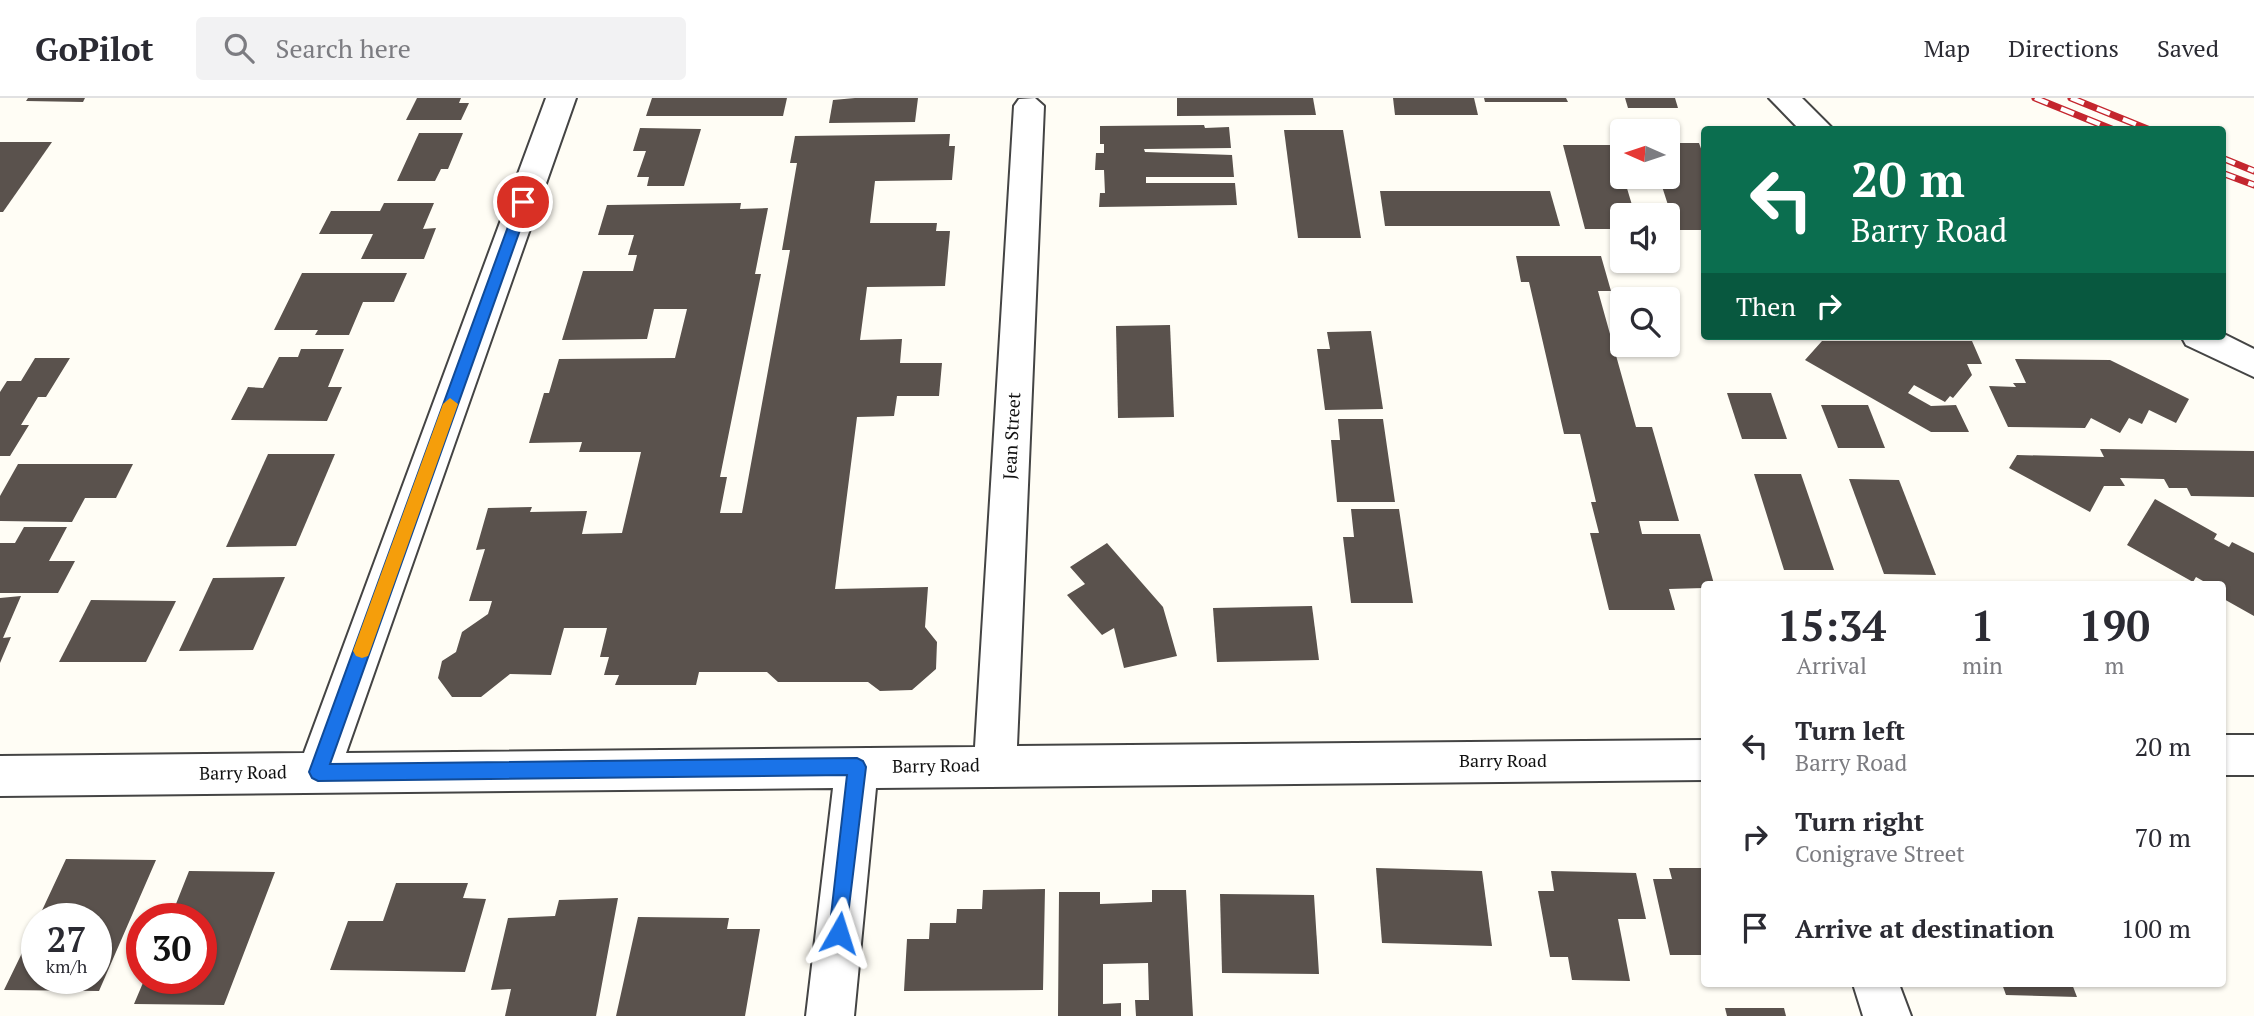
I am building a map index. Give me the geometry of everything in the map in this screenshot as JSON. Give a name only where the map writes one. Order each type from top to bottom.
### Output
[{"type":"street","points":[[318,772],[561,98]]},
{"type":"street","points":[[1784,98],[1815,126]]},
{"type":"street","name":"Jean Street","points":[[995,765],[1031,101]]},
{"type":"street","points":[[2206,340],[2254,364]]},
{"type":"street","points":[[2226,755],[2254,755]]},
{"type":"street","name":"Barry Road","points":[[0,776],[1701,760]]},
{"type":"street","points":[[830,1016],[857,767]]},
{"type":"street","points":[[1877,987],[1887,1016]]},
{"type":"building","points":[[28,98],[85,98],[83,102],[26,101]]},
{"type":"building","points":[[417,98],[461,98],[459,103],[469,103],[461,120],[406,120]]},
{"type":"building","points":[[652,98],[787,98],[783,116],[646,116]]},
{"type":"building","points":[[918,98],[915,122],[829,123],[833,100]]},
{"type":"building","points":[[1177,98],[1313,98],[1316,115],[1177,116]]},
{"type":"building","points":[[1393,98],[1474,98],[1478,115],[1395,115]]},
{"type":"building","points":[[1484,98],[1566,98],[1568,102],[1485,102]]},
{"type":"building","points":[[1625,98],[1675,98],[1678,108],[1628,108]]},
{"type":"building","points":[[1204,125],[1205,128],[1229,127],[1231,148],[1144,149],[1145,152],[1232,155],[1234,177],[1146,177],[1146,183],[1235,183],[1237,205],[1099,207],[1100,193],[1105,193],[1104,170],[1095,170],[1096,153],[1104,153],[1104,144],[1100,144],[1100,126]]},
{"type":"building","points":[[640,128],[701,129],[684,186],[647,186],[649,177],[637,177],[646,151],[633,151]]},
{"type":"building","points":[[1284,130],[1343,130],[1361,238],[1298,238]]},
{"type":"building","points":[[419,133],[463,133],[448,169],[441,169],[435,181],[397,181]]},
{"type":"building","points":[[950,134],[949,146],[955,146],[952,180],[875,181],[870,223],[937,223],[936,231],[950,231],[945,286],[867,287],[860,340],[902,339],[900,363],[942,363],[939,396],[897,396],[894,416],[857,417],[835,589],[928,587],[925,627],[937,642],[936,669],[912,690],[880,691],[868,682],[778,682],[767,672],[699,672],[696,685],[615,685],[619,675],[604,675],[609,657],[600,657],[607,628],[564,628],[551,675],[510,674],[481,697],[452,697],[438,678],[442,661],[456,652],[462,632],[488,614],[492,601],[469,601],[485,549],[476,550],[488,508],[532,507],[530,512],[587,511],[582,534],[622,533],[641,452],[579,452],[582,442],[529,443],[544,393],[549,393],[559,359],[675,358],[687,309],[654,309],[647,339],[562,340],[583,271],[633,271],[637,255],[628,255],[634,235],[598,235],[607,205],[741,203],[740,209],[768,208],[755,274],[761,274],[720,477],[727,477],[720,513],[742,513],[790,250],[782,250],[797,163],[790,163],[795,136]]},
{"type":"building","points":[[0,142],[52,142],[3,212],[0,212]]},
{"type":"building","points":[[1680,143],[1699,143],[1701,230],[1680,230],[1680,203],[1667,203],[1663,189],[1680,189]]},
{"type":"building","points":[[1563,145],[1610,145],[1610,189],[1627,189],[1631,203],[1610,203],[1610,229],[1585,229]]},
{"type":"building","points":[[1380,191],[1550,191],[1560,226],[1385,226]]},
{"type":"building","points":[[384,203],[434,203],[423,229],[436,228],[424,259],[361,259],[373,234],[319,234],[331,211],[380,211]]},
{"type":"building","points":[[1516,256],[1601,256],[1610,288],[1610,291],[1598,291],[1610,334],[1610,357],[1616,357],[1636,427],[1652,427],[1679,521],[1639,521],[1642,534],[1700,534],[1713,581],[1701,581],[1701,588],[1669,589],[1675,610],[1609,610],[1590,533],[1599,533],[1591,502],[1596,502],[1580,434],[1564,434],[1529,282],[1521,282]]},
{"type":"building","points":[[302,273],[407,273],[394,302],[363,302],[349,335],[315,335],[318,330],[274,330]]},
{"type":"building","points":[[1170,325],[1174,417],[1118,418],[1116,326]]},
{"type":"building","points":[[1371,331],[1383,409],[1325,410],[1317,349],[1330,349],[1327,332]]},
{"type":"building","points":[[1822,341],[1972,341],[1982,364],[1967,364],[1972,375],[1953,398],[1950,396],[1945,402],[1914,385],[1908,393],[1931,406],[1956,405],[1969,432],[1931,432],[1805,360]]},
{"type":"building","points":[[301,349],[344,349],[328,387],[342,387],[327,421],[231,420],[248,387],[263,388],[279,357],[298,357]]},
{"type":"building","points":[[35,358],[70,358],[46,397],[38,397],[21,425],[29,425],[10,456],[0,456],[0,392],[7,381],[21,381]]},
{"type":"building","points":[[2015,359],[2110,360],[2189,399],[2176,423],[2149,410],[2142,424],[2129,418],[2120,433],[2091,418],[2085,428],[2008,427],[1989,386],[2016,387],[2013,383],[2026,383]]},
{"type":"building","points":[[1727,393],[1771,393],[1787,439],[1742,439]]},
{"type":"building","points":[[1821,405],[1868,405],[1885,448],[1838,448]]},
{"type":"building","points":[[1338,419],[1383,419],[1395,502],[1337,502],[1331,440],[1340,440]]},
{"type":"building","points":[[2100,449],[2254,451],[2254,497],[2191,496],[2187,488],[2169,488],[2164,479],[2120,478],[2125,486],[2104,486],[2090,512],[2009,468],[2017,455],[2104,457]]},
{"type":"building","points":[[268,454],[335,454],[296,546],[226,547]]},
{"type":"building","points":[[18,464],[133,464],[116,498],[85,498],[72,522],[0,521],[0,496]]},
{"type":"building","points":[[1754,474],[1801,474],[1834,570],[1784,570]]},
{"type":"building","points":[[1849,479],[1899,480],[1936,575],[1884,574]]},
{"type":"building","points":[[2155,499],[2217,534],[2214,539],[2229,547],[2232,542],[2254,553],[2254,616],[2226,600],[2226,581],[2203,581],[2196,577],[2191,581],[2127,545]]},
{"type":"building","points":[[1351,509],[1399,509],[1413,603],[1351,603],[1343,537],[1354,537]]},
{"type":"building","points":[[24,527],[67,527],[49,561],[75,561],[58,593],[0,593],[0,543],[15,543]]},
{"type":"building","points":[[1107,543],[1163,607],[1177,656],[1124,668],[1114,628],[1102,635],[1067,595],[1085,584],[1070,567]]},
{"type":"building","points":[[285,577],[253,650],[179,651],[213,578]]},
{"type":"building","points":[[21,596],[3,638],[11,637],[0,663],[0,598]]},
{"type":"building","points":[[91,600],[176,601],[146,662],[59,662]]},
{"type":"building","points":[[1312,606],[1319,660],[1217,662],[1213,608]]},
{"type":"building","points":[[66,859],[156,860],[137,903],[126,903],[126,929],[112,961],[112,903],[45,903]]},
{"type":"building","points":[[1376,868],[1482,871],[1492,946],[1382,943]]},
{"type":"building","points":[[1669,868],[1701,868],[1701,955],[1670,955],[1653,879],[1672,879]]},
{"type":"building","points":[[189,871],[275,872],[224,1005],[134,1004],[138,994],[217,994],[217,903],[176,903]]},
{"type":"building","points":[[1551,871],[1636,873],[1646,919],[1618,919],[1630,981],[1572,980],[1568,957],[1550,957],[1538,891],[1554,891]]},
{"type":"building","points":[[396,883],[468,883],[463,898],[486,899],[465,972],[330,970],[348,921],[383,921]]},
{"type":"building","points":[[1045,889],[1043,990],[904,991],[907,939],[929,939],[930,923],[956,923],[957,909],[982,909],[983,890]]},
{"type":"building","points":[[1152,890],[1186,890],[1193,1016],[1136,1016],[1135,1000],[1149,1000],[1148,963],[1103,964],[1103,1004],[1121,1003],[1121,1016],[1058,1016],[1059,892],[1100,892],[1100,904],[1152,902]]},
{"type":"building","points":[[1220,894],[1314,895],[1319,974],[1222,973]]},
{"type":"building","points":[[618,898],[596,1016],[505,1016],[511,989],[491,990],[508,918],[555,916],[559,900]]},
{"type":"building","points":[[638,917],[729,918],[727,929],[760,929],[745,1016],[616,1016]]},
{"type":"building","points":[[21,955],[21,990],[4,990]]},
{"type":"building","points":[[2003,987],[2073,987],[2077,997],[2006,995]]},
{"type":"building","points":[[1725,1008],[1784,1008],[1786,1016],[1727,1016]]},
{"type":"railway","points":[[2035,98],[2104,126]]},
{"type":"railway","points":[[2071,98],[2140,126]]},
{"type":"railway","points":[[2226,160],[2254,171]]},
{"type":"railway","points":[[2226,174],[2254,185]]},
{"type":"slow traffic","points":[[362,651],[450,404]]},
{"type":"route","points":[[523,202],[318,772],[857,767],[839,933]]}]
